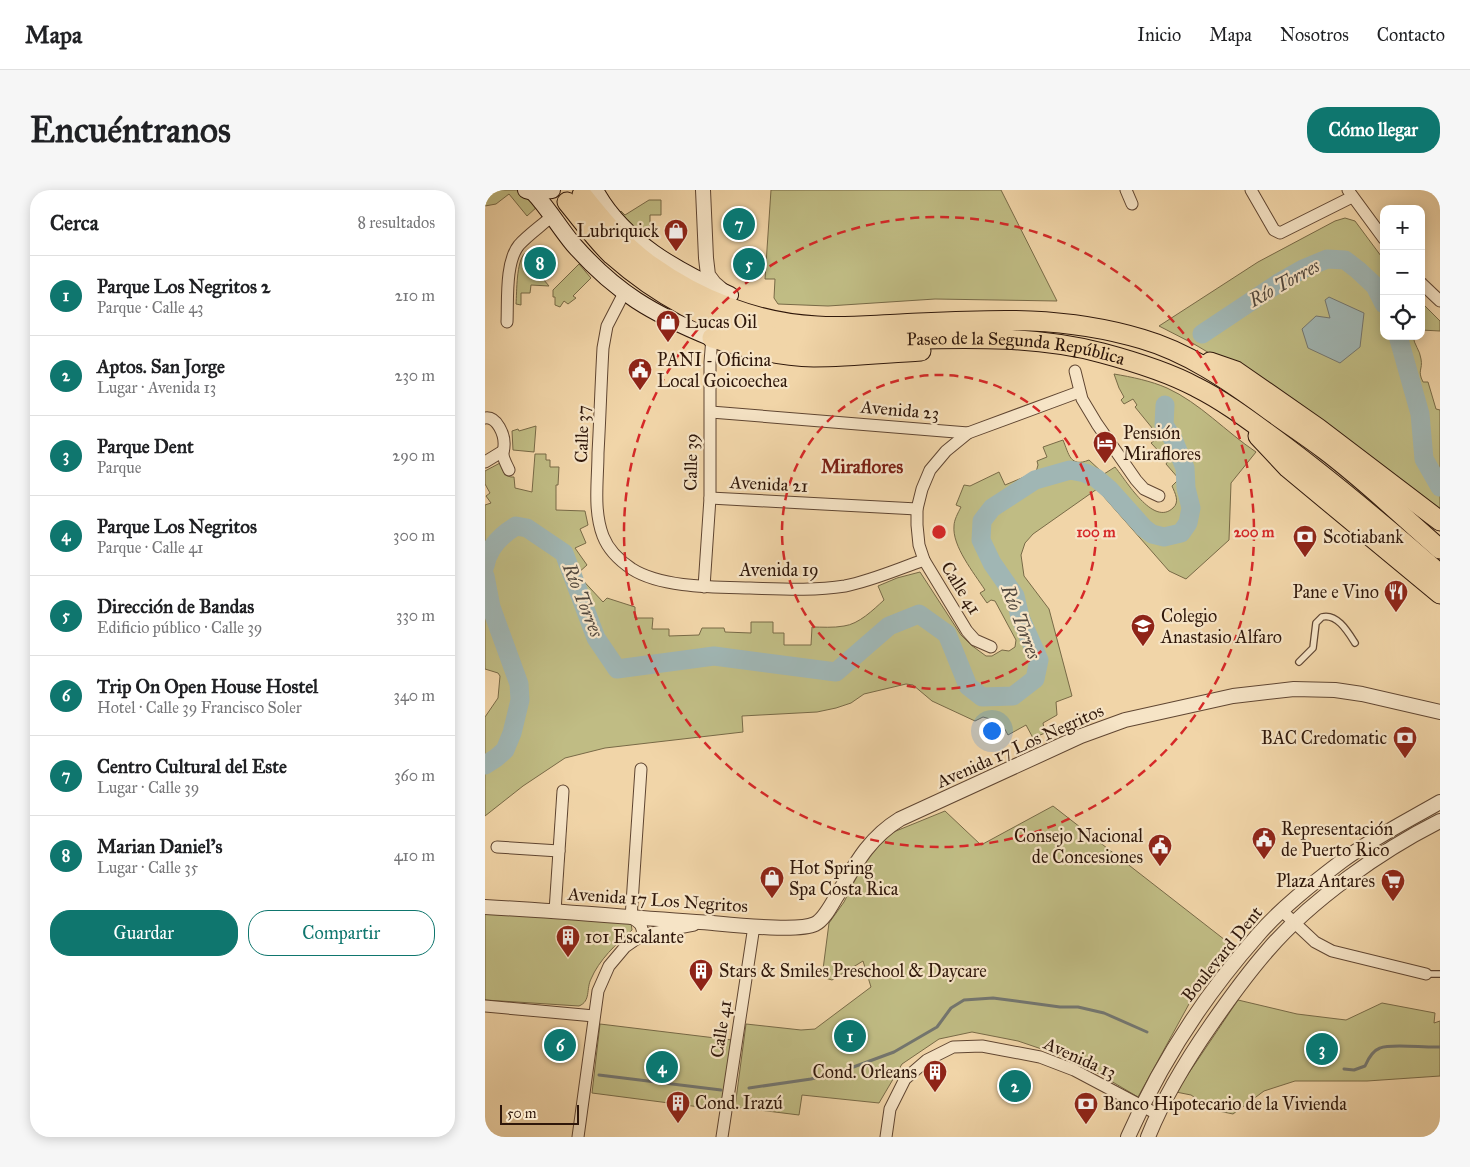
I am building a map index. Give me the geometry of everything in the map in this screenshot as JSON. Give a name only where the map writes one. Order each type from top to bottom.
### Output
[{"type":"highway","name":"Paseo de la Segunda República","points":[[581,196],[605,223],[648,264],[710,300],[737,311],[785,323],[818,326],[986,320],[1039,320],[1074,323],[1143,339],[1173,349],[1235,385],[1327,451],[1440,549]]},
{"type":"highway","name":"Paseo de la Segunda República","points":[[581,196],[610,254],[652,287],[705,315],[736,326],[769,335],[829,341],[984,339],[1037,341],[1073,346],[1103,353],[1193,385],[1228,404],[1314,467],[1440,574]]},
{"type":"highway","points":[[730,295],[768,308],[807,313],[952,312],[986,320]]},
{"type":"highway","points":[[712,338],[772,352],[812,356],[845,356],[942,350],[984,339]]},
{"type":"highway","points":[[1173,349],[1237,371],[1318,428],[1440,521]]},
{"type":"highway","points":[[1228,404],[1288,468],[1440,594]]},
{"type":"main road","points":[[529,191],[552,190]]},
{"type":"main road","points":[[529,191],[585,257],[624,293],[672,321],[712,338]]},
{"type":"main road","points":[[581,196],[602,203],[631,234],[659,258],[730,295]]},
{"type":"street","points":[[703,190],[708,275],[714,284],[730,295]]},
{"type":"street","points":[[1126,190],[1132,204]]},
{"type":"street","points":[[1251,190],[1274,230],[1280,233],[1350,194],[1380,234]]},
{"type":"street","points":[[507,322],[509,276],[513,257],[519,245],[551,216]]},
{"type":"street","points":[[1425,286],[1440,301]]},
{"type":"street","name":"Calle 37","points":[[624,293],[607,326],[603,348],[597,498],[599,524],[603,537],[610,550],[633,569]]},
{"type":"street","name":"Calle 39","points":[[704,587],[710,498],[710,362],[712,338]]},
{"type":"street","points":[[1075,371],[1079,392],[1097,424],[1135,480],[1144,489],[1159,496]]},
{"type":"street","name":"Avenida 23","points":[[711,412],[968,433],[1079,392]]},
{"type":"street","points":[[487,418],[499,426],[503,435],[503,457],[509,470]]},
{"type":"street","name":"Calle 41","points":[[968,433],[945,450],[931,470],[922,489],[917,509],[917,534],[924,560],[970,636],[980,643],[991,647]]},
{"type":"street","points":[[485,462],[503,451]]},
{"type":"street","name":"Avenida 21","points":[[710,498],[917,509]]},
{"type":"street","name":"Avenida 19","points":[[633,569],[663,580],[704,587],[799,590],[823,589],[859,582],[924,560]]},
{"type":"street","name":"Avenida 17 Los Negritos","points":[[485,907],[806,928],[817,923],[825,913],[862,853],[886,827],[1081,736],[1125,720],[1233,696],[1294,689],[1335,690],[1363,694],[1440,712]]},
{"type":"street","points":[[641,769],[631,918],[643,927],[643,936]]},
{"type":"street","points":[[555,911],[563,791]]},
{"type":"street","points":[[1436,804],[1440,821]]},
{"type":"street","name":"Boulevard Dent","points":[[1128,1137],[1141,1106],[1170,1053],[1213,991],[1257,935],[1282,911],[1343,860],[1391,829],[1436,804]]},
{"type":"street","name":"Boulevard Dent","points":[[1148,1137],[1157,1114],[1184,1064],[1227,1002],[1268,949],[1294,924],[1353,874],[1440,821]]},
{"type":"street","points":[[497,847],[559,851]]},
{"type":"street","points":[[1282,911],[1315,942],[1332,951],[1426,974]]},
{"type":"street","points":[[578,1137],[594,1016],[599,991],[609,966],[625,947],[643,936],[707,923]]},
{"type":"street","name":"Calle 41","points":[[723,1137],[754,926]]},
{"type":"street","points":[[1213,991],[1227,1002]]},
{"type":"street","points":[[485,1006],[594,1016]]},
{"type":"street","name":"Avenida 13","points":[[886,1137],[890,1109],[905,1080],[927,1060],[953,1047],[982,1046],[1040,1057],[1074,1070],[1157,1114]]},
{"type":"lane","points":[[1299,662],[1313,648],[1317,621],[1324,616],[1329,616],[1340,623],[1355,643]]},
{"type":"lane","points":[[1426,974],[1440,974]]},
{"type":"shaded area","points":[[485,190],[523,190],[538,206],[527,216],[509,194],[496,204],[485,206]]},
{"type":"shaded area","points":[[771,190],[1001,190],[1057,301],[935,299],[828,306],[778,304],[774,298],[775,279],[765,279]]},
{"type":"shaded area","points":[[649,200],[661,200],[661,215],[650,215],[650,240],[617,215],[621,211],[625,215]]},
{"type":"shaded area","points":[[1345,218],[1355,221],[1380,255],[1380,340],[1414,340],[1420,356],[1421,378],[1423,382],[1428,382],[1436,409],[1440,410],[1440,516],[1389,470],[1307,411],[1194,344],[1159,326],[1258,262],[1335,221]]},
{"type":"shaded area","points":[[525,253],[549,286],[531,285],[530,293],[521,293],[521,305],[516,304],[518,270]]},
{"type":"shaded area","points":[[579,264],[591,278],[573,296],[576,298],[568,304],[564,301],[560,307],[555,305],[553,290]]},
{"type":"shaded area","points":[[1425,306],[1440,321],[1440,331],[1425,330]]},
{"type":"shaded area","points":[[1114,374],[1154,383],[1179,394],[1256,452],[1231,483],[1229,540],[1186,579],[1169,571],[1097,489],[1033,534],[1025,543],[1021,555],[1024,576],[1049,609],[1072,696],[1056,702],[1057,715],[1043,723],[1045,733],[1033,738],[1026,725],[1008,735],[1001,722],[983,717],[975,721],[932,701],[913,685],[906,684],[864,694],[851,703],[817,712],[742,716],[743,732],[605,748],[565,758],[523,786],[485,816],[485,717],[498,698],[500,676],[498,673],[485,669],[485,505],[491,503],[486,496],[490,493],[485,484],[485,471],[500,463],[506,475],[514,477],[515,488],[532,492],[535,454],[546,454],[546,460],[550,460],[550,467],[559,467],[558,485],[556,485],[556,510],[585,511],[588,525],[580,529],[586,543],[575,548],[587,565],[577,574],[603,602],[607,598],[635,607],[635,618],[653,618],[652,629],[669,629],[669,636],[699,635],[702,628],[724,628],[725,632],[751,633],[751,622],[773,622],[773,633],[784,633],[784,645],[811,645],[812,627],[850,625],[865,616],[884,600],[878,586],[897,578],[920,572],[961,635],[986,656],[992,656],[1002,650],[1009,651],[1015,647],[1016,640],[995,601],[991,600],[987,603],[980,593],[985,590],[956,542],[954,524],[961,507],[956,505],[964,485],[970,486],[999,472],[1005,485],[1036,472],[1037,461],[1047,457],[1043,447],[1063,440],[1069,455],[1074,461],[1083,462],[1089,460],[1104,474],[1115,467],[1133,491],[1149,507],[1165,512],[1175,506],[1176,497],[1172,486],[1179,479],[1166,464],[1168,461],[1151,443],[1158,438],[1157,434],[1135,407],[1137,405],[1133,399],[1124,404],[1121,400],[1124,397]]},
{"type":"shaded area","points":[[536,426],[534,452],[513,450],[512,431]]},
{"type":"shaded area","points":[[1053,806],[1234,947],[1205,981],[1189,1004],[1138,1097],[1077,1061],[1018,1041],[972,1032],[939,1039],[902,1064],[879,1103],[802,1095],[799,1115],[735,1107],[746,1024],[801,1030],[815,1029],[871,987],[863,961],[832,980],[822,977],[829,923],[844,902],[860,870],[876,845],[896,831],[945,811],[981,845]]},
{"type":"shaded area","points":[[485,912],[631,923],[632,930],[603,959],[594,972],[585,1001],[579,1006],[485,1000]]},
{"type":"shaded area","points":[[1238,1000],[1297,1014],[1346,1020],[1382,1003],[1435,1013],[1434,1023],[1440,1021],[1440,1076],[1367,1081],[1295,1081],[1264,1091],[1233,1114],[1214,1110],[1191,1095],[1176,1092]]},
{"type":"shaded area","points":[[600,1024],[732,1040],[723,1110],[592,1093]]},
{"type":"water","points":[[1329,297],[1364,313],[1360,347],[1340,363],[1308,348],[1302,329],[1316,316],[1330,318],[1325,300]]},
{"type":"waterway","name":"Río Torres","points":[[1202,334],[1280,282],[1303,269],[1327,259],[1345,260],[1375,286],[1380,296]]},
{"type":"waterway","name":"Río Torres","points":[[1399,340],[1420,414],[1424,459],[1440,487]]},
{"type":"waterway","name":"Río Torres","points":[[485,566],[492,548],[505,534],[516,526],[527,528],[564,553],[596,638],[617,669],[714,656],[836,672],[889,626],[919,614],[947,634],[968,686],[982,697],[1013,696],[1035,679],[1039,660],[1020,617],[1015,596],[992,563],[981,540],[982,521],[992,508],[1035,480],[1070,470],[1085,473],[1096,478],[1152,534],[1164,537],[1181,533],[1188,523],[1191,508],[1186,488],[1185,468],[1173,439],[1164,425],[1165,405]]},
{"type":"waterway","name":"Río Torres","points":[[485,576],[491,607],[519,684],[520,700],[512,733],[505,750],[485,765]]},
{"type":"waterway","points":[[749,1088],[811,1079],[848,1069],[894,1052],[937,1027],[951,1008],[964,1000],[993,998],[1060,1007],[1078,1007],[1104,1013],[1147,1032]]},
{"type":"waterway","points":[[1344,1069],[1354,1070],[1365,1066],[1377,1049],[1385,1047],[1440,1047]]},
{"type":"waterway","points":[[599,1075],[721,1090]]},
{"type":"place","name":"Centro Cultural del Este","points":[[739,224]]},
{"type":"place","name":"Lubriquick","points":[[676,252]]},
{"type":"place","name":"Marian Daniel's","points":[[540,263]]},
{"type":"place","name":"Dirección de Bandas","points":[[749,264]]},
{"type":"place","name":"Lucas Oil","points":[[668,343]]},
{"type":"place","name":"PANI - Oficina Local Goicoechea","points":[[640,391]]},
{"type":"place","name":"Pensión Miraflores","points":[[1105,464]]},
{"type":"place","name":"Scotiabank","points":[[1305,558]]},
{"type":"place","name":"Pane e Vino","points":[[1396,613]]},
{"type":"place","name":"Colegio Anastasio Alfaro","points":[[1143,647]]},
{"type":"place","name":"BAC Credomatic","points":[[1405,759]]},
{"type":"place","name":"Representación de Puerto Rico","points":[[1264,860]]},
{"type":"place","name":"Consejo Nacional de Concesiones","points":[[1160,867]]},
{"type":"place","name":"Hot Spring Spa Costa Rica","points":[[772,899]]},
{"type":"place","name":"Plaza Antares","points":[[1393,902]]},
{"type":"place","name":"101 Escalante","points":[[568,958]]},
{"type":"place","name":"Stars & Smiles Preschool & Daycare","points":[[701,992]]},
{"type":"place","name":"Parque Los Negritos 2","points":[[850,1036]]},
{"type":"place","name":"Trip On Open House Hostel","points":[[560,1045]]},
{"type":"place","name":"Parque Dent","points":[[1322,1049]]},
{"type":"place","name":"Parque Los Negritos","points":[[662,1067]]},
{"type":"place","name":"Aptos. San Jorge","points":[[1015,1086]]},
{"type":"place","name":"Cond. Orleans","points":[[935,1093]]},
{"type":"place","name":"Cond. Irazú","points":[[678,1124]]},
{"type":"place","name":"Banco Hipotecario de la Vivienda","points":[[1086,1125]]},
{"type":"district","name":"Miraflores","points":[[862,466]]}]
